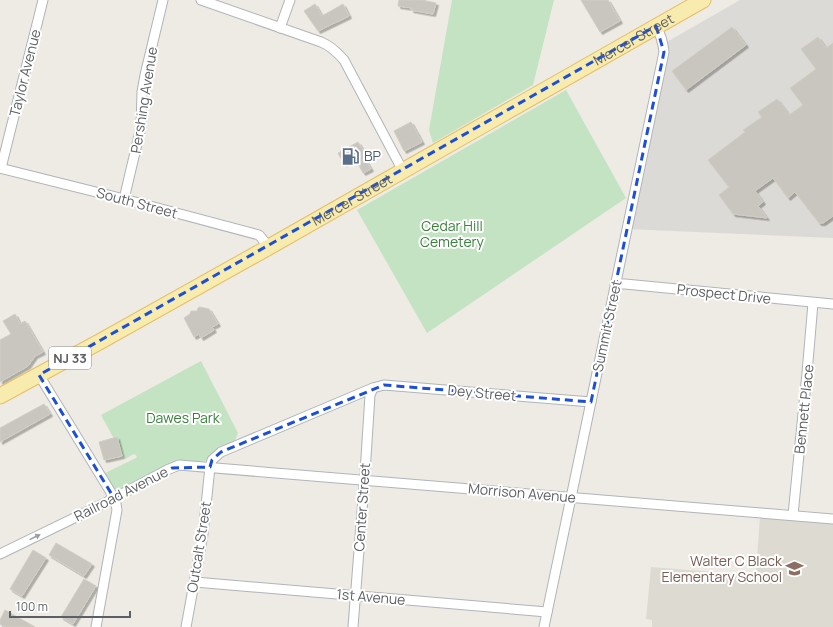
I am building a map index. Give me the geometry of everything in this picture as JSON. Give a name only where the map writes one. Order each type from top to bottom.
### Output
[{"type":"main road","name":"Mercer Street","points":[[3,393],[39,375],[269,247],[703,0]]},
{"type":"street","name":"Taylor Avenue","points":[[1,168],[43,0]]},
{"type":"street","name":"Pershing Avenue","points":[[124,199],[141,127],[144,75],[163,0]]},
{"type":"street","points":[[200,0],[330,46],[341,56],[348,66],[403,171]]},
{"type":"street","points":[[280,28],[290,0]]},
{"type":"street","name":"Summit Street","points":[[544,627],[664,52],[661,36],[656,26]]},
{"type":"street","name":"South Street","points":[[1,168],[259,235],[269,247]]},
{"type":"street","name":"Prospect Drive","points":[[615,284],[833,304]]},
{"type":"street","name":"Bennett Place","points":[[793,516],[807,381],[813,303]]},
{"type":"street","points":[[39,375],[114,498],[116,504],[117,510],[96,627]]},
{"type":"street","name":"Dey Street","points":[[373,388],[384,385],[591,402]]},
{"type":"street","points":[[210,467],[212,460],[221,452],[373,388]]},
{"type":"street","name":"Center Street","points":[[353,627],[370,395],[373,388]]},
{"type":"street","name":"Railroad Avenue","points":[[0,554],[172,468],[180,466],[210,467]]},
{"type":"street","name":"Morrison Avenue","points":[[210,467],[833,519]]},
{"type":"street","name":"Outcalt Street","points":[[186,627],[204,534],[210,467]]},
{"type":"street","name":"1st Avenue","points":[[195,582],[547,612]]},
{"type":"highlighted area","points":[[656,26],[664,52],[591,402],[384,385],[221,452],[212,460],[210,467],[172,468],[114,498],[39,375]]},
{"type":"shaded area","points":[[740,0],[833,0],[833,238],[627,229],[665,43]]},
{"type":"shaded area","name":"Walter C Black Elementary School","points":[[760,516],[833,523],[833,627],[652,627],[652,620],[646,619],[651,567],[752,575],[756,572]]},
{"type":"green space","points":[[452,0],[554,0],[533,85],[433,143],[429,130]]},
{"type":"green space","name":"Cedar Hill Cemetery","points":[[566,90],[626,198],[427,333],[357,210]]},
{"type":"green space","name":"Dawes Park","points":[[201,361],[238,433],[235,440],[205,461],[178,461],[114,492],[103,474],[136,458],[137,456],[134,454],[125,459],[101,415]]},
{"type":"building","points":[[399,0],[422,0],[436,3],[433,14],[398,6]]},
{"type":"building","points":[[581,0],[608,0],[620,21],[600,32]]},
{"type":"building","points":[[315,4],[322,16],[343,4],[349,16],[318,31],[304,11]]},
{"type":"building","points":[[732,27],[746,45],[686,90],[672,71]]},
{"type":"building","points":[[818,37],[826,48],[833,43],[833,216],[823,223],[819,223],[795,192],[788,198],[773,178],[755,191],[763,202],[758,206],[767,218],[733,214],[719,195],[729,187],[708,160],[745,132],[743,130],[762,117],[758,112],[777,99],[789,115],[803,105],[790,88],[816,69],[801,49]]},
{"type":"building","points":[[411,122],[422,142],[404,151],[394,131]]},
{"type":"building","name":"BP","points":[[358,142],[365,153],[362,154],[371,169],[363,173],[355,158],[344,164],[338,153]]},
{"type":"building","points":[[200,307],[209,309],[218,324],[212,327],[214,330],[201,338],[199,334],[194,337],[184,318],[190,314],[191,311],[197,311]]},
{"type":"building","points":[[15,314],[20,324],[25,321],[43,352],[35,356],[28,366],[0,382],[0,340],[11,334],[3,321]]},
{"type":"building","points":[[44,404],[50,414],[0,442],[0,428]]},
{"type":"building","points":[[117,437],[122,456],[104,460],[99,442]]},
{"type":"building","points":[[56,543],[92,564],[84,576],[49,555]]},
{"type":"building","points":[[33,550],[46,558],[22,596],[10,589]]},
{"type":"building","points":[[84,579],[96,586],[73,624],[61,617]]},
{"type":"building","points":[[5,610],[35,627],[5,627],[0,624],[0,620]]},
{"type":"place","name":"BP","points":[[351,156]]},
{"type":"place","name":"Walter C Black Elementary School","points":[[795,569]]}]
